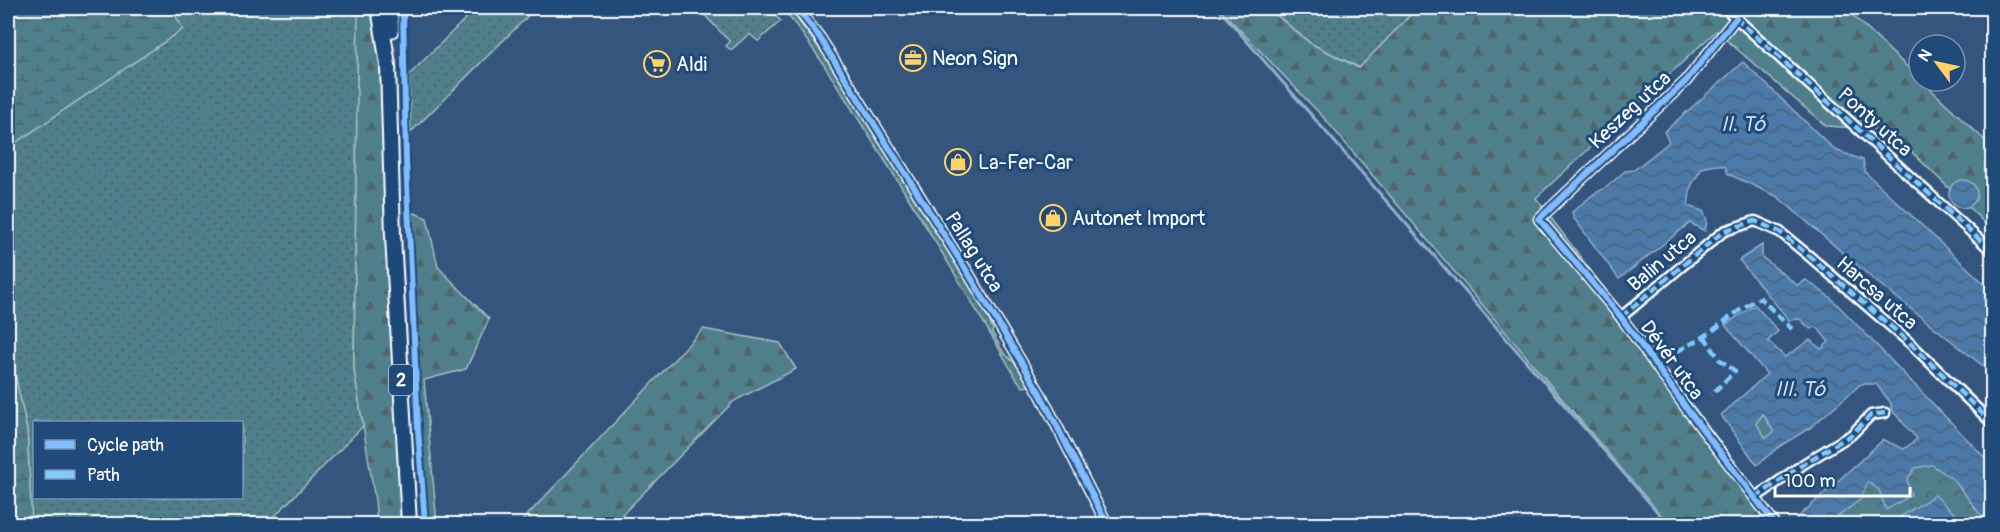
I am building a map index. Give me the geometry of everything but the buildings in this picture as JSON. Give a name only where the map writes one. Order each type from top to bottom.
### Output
[{"type":"main road","name":"2","points":[[379,8],[388,65]]},
{"type":"main road","name":"2","points":[[390,8],[391,34],[388,65],[393,236],[409,525]]},
{"type":"street","name":"Pallag utca","points":[[796,8],[820,38],[970,276],[1041,395],[1107,525]]},
{"type":"street","name":"Ponty utca","points":[[1725,8],[1992,250]]},
{"type":"street","name":"Keszeg utca","points":[[1539,219],[1686,81],[1736,18]]},
{"type":"street","name":"Dévér utca","points":[[1539,219],[1621,317],[1775,525]]},
{"type":"street","name":"Harcsa utca","points":[[1724,231],[1755,221],[1780,232],[1910,343],[1992,423]]},
{"type":"street","name":"Balin utca","points":[[1621,317],[1724,231]]},
{"type":"street","points":[[1755,498],[1805,463],[1851,435],[1871,416],[1885,413]]},
{"type":"green space","points":[[8,8],[171,8],[183,29],[8,148]]},
{"type":"green space","points":[[171,8],[358,8],[354,369],[363,426],[267,524],[32,524],[27,430],[10,351],[13,191],[8,181],[8,148],[183,29]]},
{"type":"green space","points":[[358,8],[374,8],[379,51],[402,524],[377,524],[354,369]]},
{"type":"green space","points":[[476,8],[536,8],[411,132],[409,75]]},
{"type":"green space","points":[[698,8],[767,8],[781,21],[758,41],[749,34],[731,50],[726,46],[730,42]]},
{"type":"green space","points":[[782,8],[789,8],[831,64],[985,309],[992,332],[1004,353],[1021,369],[1029,386],[1023,387],[1016,378],[884,159],[815,51]]},
{"type":"green space","points":[[1219,8],[1268,8],[1310,43],[1359,68],[1417,8],[1839,8],[1849,12],[1907,67],[1907,93],[1935,93],[1992,147],[1992,230],[1889,130],[1826,126],[1716,31],[1536,198],[1782,524],[1668,524],[1324,118]]},
{"type":"green space","points":[[1268,8],[1417,8],[1360,68],[1310,43]]},
{"type":"green space","points":[[8,181],[13,191],[10,351],[27,430],[32,524],[8,524]]},
{"type":"green space","points":[[412,212],[427,218],[438,267],[489,319],[466,369],[424,380],[437,524],[429,524],[420,430]]},
{"type":"green space","points":[[703,329],[780,343],[796,369],[734,401],[613,524],[519,524]]},
{"type":"green space","points":[[1763,414],[1775,433],[1766,439],[1756,423]]},
{"type":"green space","points":[[1941,444],[1992,524],[1951,524],[1933,506],[1904,524],[1806,524],[1871,470]]},
{"type":"water","name":"II. Tó","points":[[1743,62],[1835,150],[1863,160],[1865,172],[1992,291],[1992,373],[1873,279],[1778,197],[1728,174],[1725,166],[1702,168],[1691,186],[1688,206],[1703,211],[1707,221],[1705,231],[1690,223],[1619,279],[1573,217],[1572,212],[1625,171],[1634,170],[1669,142],[1664,132]]},
{"type":"water","points":[[1963,180],[1973,184],[1977,194],[1973,204],[1963,208],[1953,204],[1949,194],[1953,184]]},
{"type":"water","name":"III. Tó","points":[[1762,245],[1762,257],[1797,285],[1806,280],[1831,298],[1992,465],[1992,524],[1980,514],[1954,480],[1932,465],[1915,468],[1907,480],[1911,495],[1886,510],[1879,490],[1868,482],[1861,499],[1828,524],[1800,524],[1796,519],[1883,440],[1904,449],[1917,439],[1891,409],[1891,403],[1876,384],[1861,384],[1810,428],[1780,446],[1757,465],[1721,415],[1767,374],[1725,325],[1755,305],[1778,331],[1768,341],[1785,357],[1810,340],[1821,349],[1829,342],[1817,327],[1810,329],[1800,319],[1789,320],[1739,260]],"holes":[[[1763,414],[1774,432],[1766,438],[1756,423]]]},
{"type":"water","points":[[1935,495],[1965,524],[1923,524],[1919,521],[1914,524],[1889,524]]},
{"type":"waterway","points":[[1218,8],[1668,524]]},
{"type":"marked path","points":[[1725,8],[1992,251]]},
{"type":"marked path","points":[[1621,317],[1724,231],[1755,221],[1780,232],[1808,255],[1910,343],[1992,423]]},
{"type":"marked path","points":[[1653,362],[1705,336],[1760,298],[1792,329]]},
{"type":"marked path","points":[[1704,336],[1719,359],[1735,371],[1711,395]]},
{"type":"marked path","points":[[1755,498],[1805,463],[1851,435],[1871,415],[1885,413]]},
{"type":"cycle path","points":[[403,8],[406,160],[418,429],[425,524]]},
{"type":"cycle path","points":[[797,8],[820,38],[970,276],[1041,395],[1107,524]]},
{"type":"cycle path","points":[[1736,18],[1686,81],[1539,219],[1621,317],[1687,409],[1775,524]]},
{"type":"place","name":"Neon Sign","points":[[913,58]]},
{"type":"place","name":"Aldi","points":[[657,64]]},
{"type":"place","name":"La-Fer-Car","points":[[958,162]]},
{"type":"place","name":"Autonet Import","points":[[1053,218]]}]
